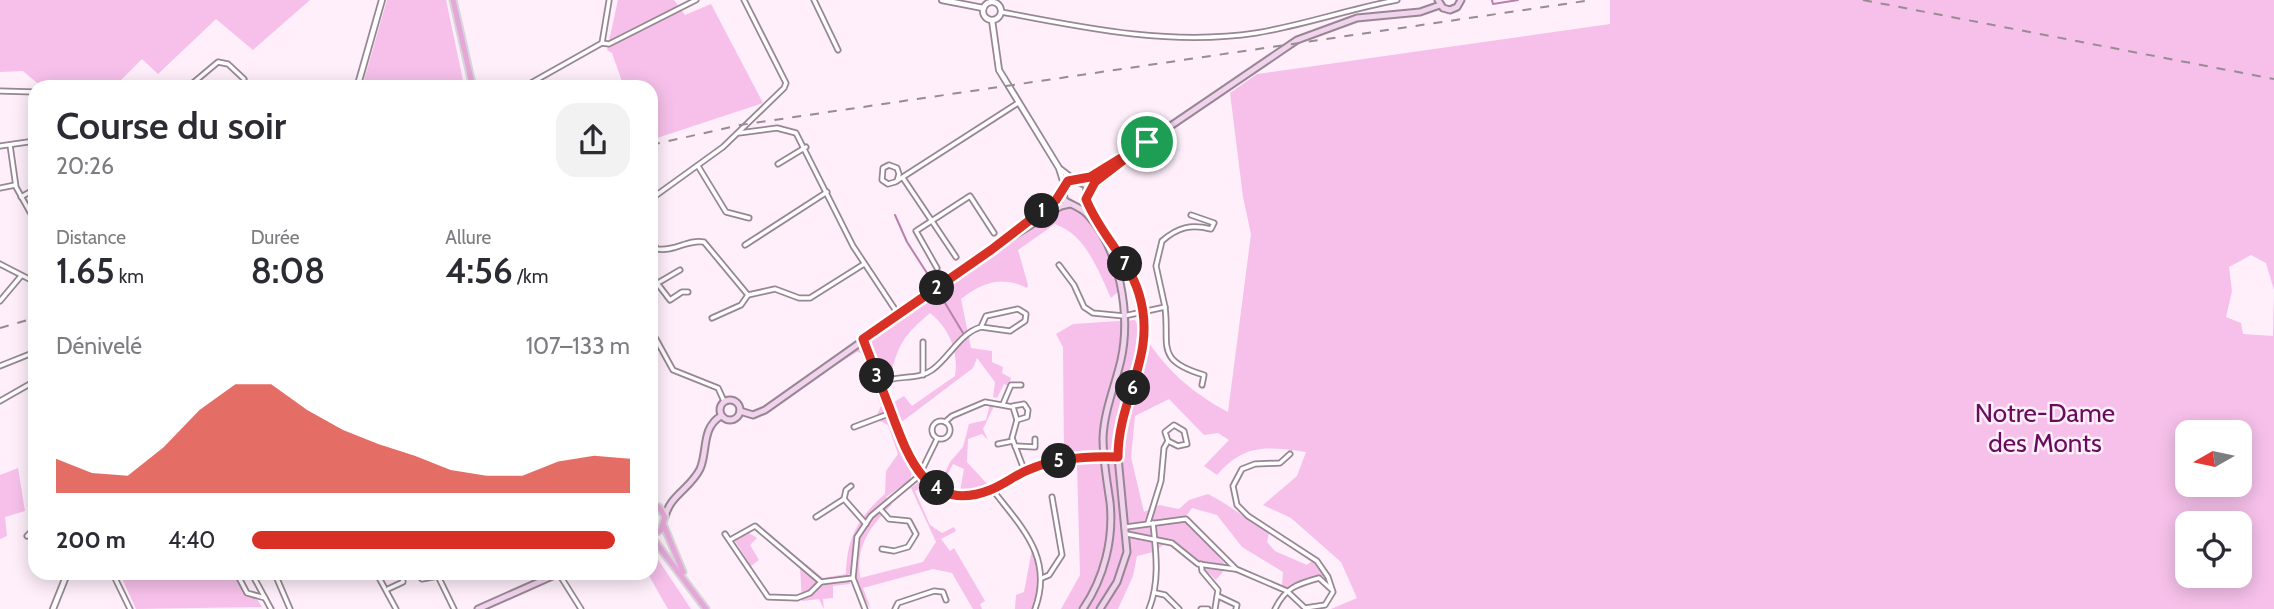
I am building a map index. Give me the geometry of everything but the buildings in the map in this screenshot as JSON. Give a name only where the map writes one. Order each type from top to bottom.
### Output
[{"type":"main road","points":[[453,0],[470,80]]},
{"type":"main road","points":[[991,250],[1062,193],[1064,184],[1090,177],[1147,142],[1266,59],[1303,37],[1357,18],[1426,11],[1439,3],[1447,10],[1454,9],[1461,0]]},
{"type":"main road","points":[[1100,609],[1122,571],[1127,534],[1118,457],[1121,423],[1144,346],[1143,311],[1132,276],[1086,199],[1088,191],[1147,142]]},
{"type":"main road","points":[[1076,179],[1088,191]]},
{"type":"main road","points":[[1062,193],[1072,205],[1086,213],[1109,253],[1119,283],[1124,317],[1121,357],[1105,425],[1104,458],[1111,515],[1110,540],[1099,579],[1083,609]]},
{"type":"main road","points":[[689,584],[664,526],[665,517],[669,502],[698,473],[709,429],[721,416],[720,408],[724,401],[734,401],[740,411],[746,414],[760,414],[991,250],[1061,206],[1086,199]]},
{"type":"main road","points":[[721,416],[733,419],[740,411]]},
{"type":"main road","points":[[658,503],[669,502]]},
{"type":"main road","points":[[658,509],[665,517]]},
{"type":"main road","points":[[658,530],[664,526]]},
{"type":"main road","points":[[658,544],[706,609]]},
{"type":"main road","points":[[478,609],[544,580]]},
{"type":"street","points":[[360,80],[382,0]]},
{"type":"street","points":[[602,43],[609,0]]},
{"type":"street","points":[[536,80],[602,43],[609,44],[696,0]]},
{"type":"street","points":[[658,194],[739,133],[765,110],[786,83],[744,0]]},
{"type":"street","points":[[814,0],[838,50]]},
{"type":"street","points":[[943,0],[983,8]]},
{"type":"street","points":[[992,20],[1002,12],[1101,31],[1205,37],[1254,33],[1396,0]]},
{"type":"street","points":[[983,8],[991,1],[999,4],[1002,12]]},
{"type":"street","points":[[983,8],[986,18],[992,20]]},
{"type":"street","points":[[992,20],[993,45],[999,69],[1059,169],[1064,184]]},
{"type":"street","points":[[197,80],[218,62],[228,64],[244,79]]},
{"type":"street","points":[[0,92],[28,90]]},
{"type":"street","points":[[916,169],[898,170],[887,166],[881,173],[886,183],[903,178],[1018,103]]},
{"type":"street","points":[[739,133],[788,129],[796,133],[806,147],[864,264],[898,314]]},
{"type":"street","points":[[0,146],[28,142]]},
{"type":"street","points":[[10,145],[15,185],[28,209]]},
{"type":"street","points":[[778,164],[806,147]]},
{"type":"street","points":[[698,166],[726,212],[748,218]]},
{"type":"street","points":[[1059,169],[1076,179]]},
{"type":"street","points":[[897,181],[898,170]]},
{"type":"street","points":[[903,178],[956,257]]},
{"type":"street","points":[[0,188],[15,185]]},
{"type":"street","points":[[745,246],[827,192]]},
{"type":"street","points":[[21,197],[28,193]]},
{"type":"street","points":[[937,268],[916,231],[930,221],[970,197],[994,233]]},
{"type":"street","points":[[1191,215],[1214,223],[1211,229],[1189,226],[1162,240],[1156,265],[1165,307],[1164,335],[1168,354],[1183,368],[1204,375],[1202,385]]},
{"type":"street","points":[[658,249],[667,251],[691,242],[704,242],[748,295]]},
{"type":"street","points":[[0,264],[28,278]]},
{"type":"street","points":[[712,318],[741,305],[748,295],[775,289],[799,298],[810,298],[864,264]]},
{"type":"street","points":[[1059,265],[1089,310],[1124,317],[1165,307]]},
{"type":"street","points":[[658,283],[680,270]]},
{"type":"street","points":[[0,301],[21,275]]},
{"type":"street","points":[[658,285],[670,300],[682,292],[688,292]]},
{"type":"street","points":[[880,383],[895,376],[923,374],[934,369],[971,331],[981,327],[1010,331],[1025,321],[1026,314],[1018,309],[988,315],[981,327]]},
{"type":"street","points":[[863,339],[906,454],[920,475],[949,494],[978,494],[1025,472],[1057,461],[1118,457]]},
{"type":"street","points":[[923,342],[923,374]]},
{"type":"street","points":[[658,344],[668,365],[718,388],[724,401]]},
{"type":"street","points":[[0,366],[28,355]]},
{"type":"street","points":[[0,401],[28,385]]},
{"type":"street","points":[[1003,404],[1011,385],[1021,385]]},
{"type":"street","points":[[945,422],[952,416],[985,402],[1013,407],[1024,404],[1028,410],[1027,416],[1017,420]]},
{"type":"street","points":[[1013,407],[1017,420],[1013,441],[1025,472]]},
{"type":"street","points":[[854,427],[891,413]]},
{"type":"street","points":[[865,609],[853,578],[855,543],[866,524],[880,509],[920,475],[937,439],[933,427],[939,421],[945,422]]},
{"type":"street","points":[[937,439],[947,438],[950,433],[945,422]]},
{"type":"street","points":[[1149,609],[1156,593],[1155,539],[1151,523],[1161,481],[1164,448],[1168,441],[1166,429],[1174,425],[1184,431],[1187,444],[1178,446],[1168,441]]},
{"type":"street","points":[[1015,446],[1035,446],[1035,439]]},
{"type":"street","points":[[998,444],[1013,441]]},
{"type":"street","points":[[1127,534],[1172,543],[1201,564],[1236,569],[1287,591],[1301,608],[1327,606],[1333,590],[1321,565],[1248,516],[1234,498],[1234,481],[1242,470],[1255,464],[1280,463],[1290,454]]},
{"type":"street","points":[[844,499],[851,486]]},
{"type":"street","points":[[992,489],[1030,537],[1041,564],[1042,578],[1035,609]]},
{"type":"street","points":[[1042,578],[1049,575],[1062,555],[1052,497]]},
{"type":"street","points":[[844,499],[866,524]]},
{"type":"street","points":[[816,517],[844,499]]},
{"type":"street","points":[[880,509],[889,519],[909,521],[916,534],[908,547],[894,551],[882,549]]},
{"type":"street","points":[[1126,527],[1186,519],[1236,569]]},
{"type":"street","points":[[730,540],[755,526],[821,582]]},
{"type":"street","points":[[725,534],[768,597],[801,597],[821,582],[853,578]]},
{"type":"street","points":[[1215,566],[1220,555]]},
{"type":"street","points":[[1201,564],[1202,571],[1217,587],[1215,609]]},
{"type":"street","points":[[1275,609],[1295,584],[1319,578],[1333,590]]},
{"type":"street","points":[[53,609],[65,580]]},
{"type":"street","points":[[116,580],[130,609]]},
{"type":"street","points":[[240,580],[247,593],[265,598]]},
{"type":"street","points":[[255,580],[271,609]]},
{"type":"street","points":[[278,580],[290,609]]},
{"type":"street","points":[[380,580],[382,586],[388,589],[396,609]]},
{"type":"street","points":[[388,589],[403,580]]},
{"type":"street","points":[[440,580],[454,609]]},
{"type":"street","points":[[562,580],[581,609]]},
{"type":"street","points":[[895,609],[898,603],[934,591],[943,592],[946,600]]},
{"type":"street","points":[[1156,593],[1165,595],[1179,609]]},
{"type":"street","points":[[1218,596],[1237,605],[1236,609]]},
{"type":"street","points":[[1201,609],[1208,609]]},
{"type":"green space","points":[[0,0],[310,0],[253,50],[216,19],[158,74],[142,59],[121,80],[34,80],[23,71],[0,72]]},
{"type":"green space","points":[[387,0],[446,0],[463,80],[364,80]]},
{"type":"green space","points":[[618,0],[674,0],[685,15],[711,4],[763,103],[658,138],[658,80],[622,80],[612,53],[607,50]]},
{"type":"green space","name":"Notre-Dame des Monts","points":[[1610,0],[2274,0],[2274,290],[2274,609],[1331,609],[1357,598],[1341,562],[1291,518],[1263,505],[1297,476],[1306,452],[1268,449],[1247,452],[1237,457],[1217,475],[1204,466],[1229,440],[1218,433],[1204,435],[1169,399],[1135,416],[1131,457],[1144,512],[1159,505],[1179,509],[1189,500],[1208,494],[1269,533],[1267,542],[1275,551],[1307,565],[1312,561],[1326,576],[1310,577],[1287,588],[1282,585],[1283,572],[1242,547],[1217,515],[1192,508],[1186,516],[1227,567],[1216,580],[1172,539],[1153,552],[1137,556],[1133,576],[1118,609],[1061,609],[1080,575],[1077,463],[1064,455],[1063,347],[1056,334],[1073,324],[1135,320],[1153,349],[1174,373],[1199,394],[1228,412],[1251,234],[1243,197],[1230,93],[1257,74],[1610,24]],"holes":[[[2251,255],[2266,263],[2274,290],[2273,336],[2243,334],[2241,323],[2226,317],[2232,291],[2229,267]]]},
{"type":"green space","points":[[1066,207],[1076,209],[1093,227],[1107,254],[1119,291],[1111,298],[1096,265],[1083,245],[1066,229],[1055,224],[1018,250],[1027,288],[1009,282],[992,283],[961,299],[971,348],[992,351],[992,362],[1003,367],[1002,373],[1011,378],[1009,386],[1004,384],[997,398],[993,397],[995,382],[977,358],[973,368],[899,424],[891,404],[904,396],[912,406],[955,376],[954,349],[947,333],[930,313],[903,341],[890,377],[886,380],[881,378],[869,349],[870,337],[995,251]]},
{"type":"green space","points":[[858,346],[865,350],[912,471],[910,480],[886,497],[892,504],[866,537],[860,555],[860,578],[923,562],[936,542],[911,488],[920,481],[941,493],[939,495],[924,487],[915,491],[930,525],[942,533],[954,527],[956,531],[941,539],[950,551],[954,548],[985,601],[980,604],[982,609],[973,609],[952,573],[933,569],[863,588],[871,609],[861,594],[854,574],[848,574],[850,584],[833,586],[833,598],[823,599],[824,609],[819,599],[802,601],[800,568],[806,564],[823,578],[846,574],[849,549],[856,529],[868,511],[885,494],[886,471],[898,454],[888,425],[880,421],[877,415],[881,406],[861,353],[857,352],[836,365],[835,361]]},
{"type":"green space","points":[[990,404],[995,404],[983,429],[988,440],[982,434],[968,439],[967,462],[989,486],[960,491],[964,469],[953,464],[942,485],[930,479],[928,471],[943,477],[950,462],[963,447],[969,424],[986,420]]},
{"type":"green space","points":[[18,468],[25,511],[5,517],[7,536],[0,539],[0,475]]},
{"type":"green space","points":[[749,533],[757,538],[750,545],[759,560],[751,566],[735,541]]},
{"type":"green space","points":[[1032,549],[1039,575],[1036,609],[1015,609],[1016,595],[1024,592]]},
{"type":"green space","points":[[658,560],[691,609],[668,609],[651,580],[658,580]]},
{"type":"green space","points":[[123,580],[237,580],[244,595],[257,599],[262,607],[136,609]]},
{"type":"waterway","points":[[1492,0],[1493,4],[1518,0]]},
{"type":"waterway","points":[[895,215],[907,242],[934,284]]},
{"type":"waterway","points":[[939,293],[963,333]]},
{"type":"railway","points":[[658,143],[740,125],[1592,0]]},
{"type":"railway","points":[[1863,0],[2274,79]]},
{"type":"railway","points":[[0,328],[28,320]]},
{"type":"route","points":[[1147,142],[1095,182],[1086,199],[1132,276],[1141,300],[1144,321],[1141,365],[1121,423],[1118,457],[1057,461],[1033,468],[978,494],[949,494],[933,485],[920,475],[906,454],[863,339],[991,250],[1056,200],[1068,181],[1090,177],[1147,142]]}]
